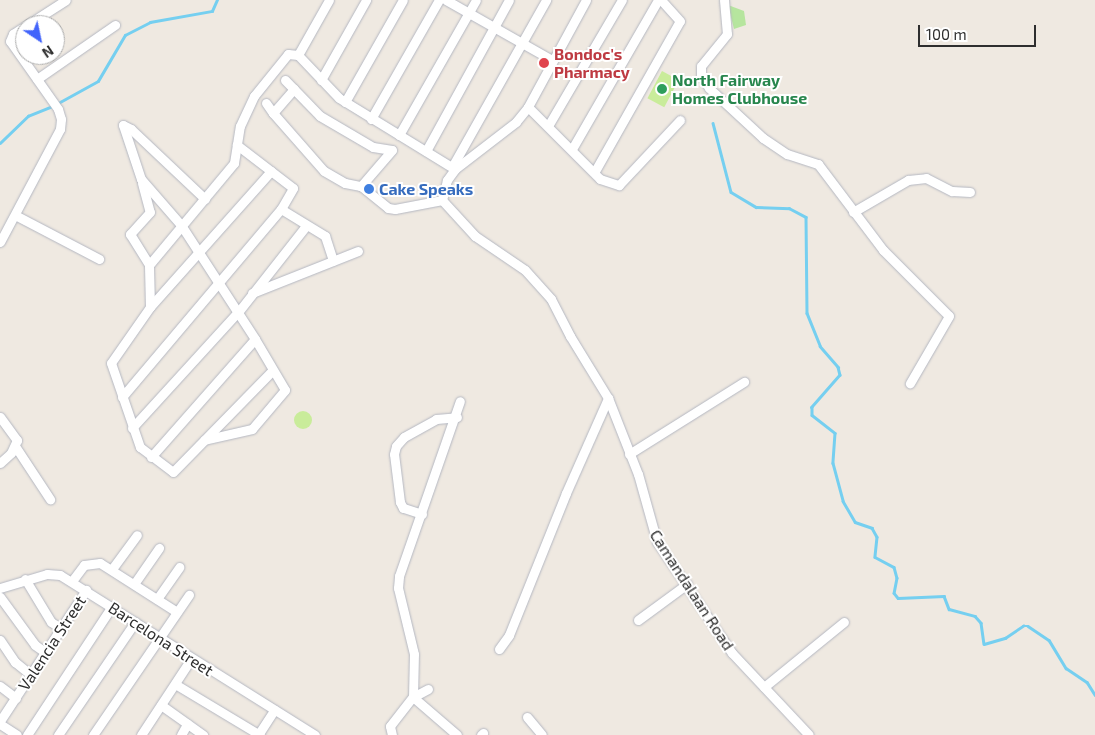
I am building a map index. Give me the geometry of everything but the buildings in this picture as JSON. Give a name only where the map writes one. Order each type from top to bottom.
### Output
[{"type":"street","points":[[43,15],[66,0]]},
{"type":"street","points":[[298,55],[329,0]]},
{"type":"street","points":[[321,80],[366,0]]},
{"type":"street","points":[[345,102],[403,0]]},
{"type":"street","points":[[371,119],[439,0]]},
{"type":"street","points":[[446,0],[552,60]]},
{"type":"street","points":[[399,135],[476,0]]},
{"type":"street","points":[[426,151],[510,0]]},
{"type":"street","points":[[266,103],[324,170],[345,183],[361,186],[391,209],[442,200],[447,180],[520,43],[546,0]]},
{"type":"street","points":[[454,168],[516,122],[528,107],[586,0]]},
{"type":"street","points":[[548,126],[622,0]]},
{"type":"street","points":[[572,149],[660,0],[677,14],[680,21],[595,172]]},
{"type":"street","points":[[724,0],[728,34],[701,66],[701,76],[719,100],[763,138],[787,154],[818,164],[883,250],[949,316],[910,383]]},
{"type":"street","points":[[37,78],[115,24]]},
{"type":"street","points":[[15,32],[12,34],[10,41],[15,48]]},
{"type":"street","points":[[149,265],[234,163],[240,126],[254,96],[288,54],[298,55],[345,102],[454,168]]},
{"type":"street","points":[[0,242],[60,129],[58,109],[28,65]]},
{"type":"street","points":[[285,80],[320,116],[373,147],[392,150],[361,186]]},
{"type":"street","points":[[273,113],[294,89]]},
{"type":"street","points":[[528,107],[600,179],[619,185],[680,120]]},
{"type":"street","points":[[150,307],[149,265],[130,234],[150,212],[123,125],[132,128],[205,199]]},
{"type":"street","points":[[122,397],[281,209],[293,188],[236,145]]},
{"type":"street","points":[[271,171],[200,254],[150,307],[111,363],[140,447],[172,472],[272,371]]},
{"type":"street","points":[[853,212],[908,180],[926,178],[952,191],[970,192]]},
{"type":"street","points":[[141,179],[181,225],[239,312],[272,371],[285,390],[252,428],[204,440]]},
{"type":"street","name":"Camandalaan Road","points":[[442,200],[475,236],[524,270],[551,299],[608,398],[638,474],[657,542],[686,584],[714,630],[747,672],[764,687],[808,735]]},
{"type":"street","points":[[281,209],[325,236],[333,260]]},
{"type":"street","points":[[15,215],[99,259]]},
{"type":"street","points":[[132,428],[239,312],[251,293],[306,226]]},
{"type":"street","points":[[251,293],[358,251]]},
{"type":"street","points":[[151,457],[255,339]]},
{"type":"street","points":[[629,454],[744,382]]},
{"type":"street","points":[[499,649],[509,635],[566,493],[608,398]]},
{"type":"street","points":[[413,697],[414,654],[398,588],[399,576],[457,417],[460,401]]},
{"type":"street","points":[[0,417],[14,434],[16,446],[50,499]]},
{"type":"street","points":[[422,514],[403,508],[400,502],[394,454],[396,446],[404,437],[436,419],[457,417]]},
{"type":"street","points":[[0,463],[16,446]]},
{"type":"street","points":[[112,569],[137,535]]},
{"type":"street","points":[[134,584],[159,548]]},
{"type":"street","points":[[72,581],[84,565],[93,562],[112,569],[177,612]]},
{"type":"street","points":[[156,599],[179,567]]},
{"type":"street","name":"Barcelona Street","points":[[0,588],[47,574],[60,575],[112,606],[191,659],[315,735]]},
{"type":"street","points":[[25,579],[51,622],[62,628]]},
{"type":"street","points":[[638,620],[686,584]]},
{"type":"street","name":"Valencia Street","points":[[0,723],[86,590]]},
{"type":"street","points":[[93,735],[158,637],[189,595]]},
{"type":"street","points":[[0,597],[35,645],[46,652]]},
{"type":"street","points":[[27,735],[112,606]]},
{"type":"street","points":[[58,735],[135,622]]},
{"type":"street","points":[[764,687],[844,622]]},
{"type":"street","points":[[0,640],[15,662],[31,675]]},
{"type":"street","points":[[141,735],[191,659]]},
{"type":"street","points":[[175,684],[259,735],[274,710]]},
{"type":"street","points":[[0,686],[16,698]]},
{"type":"street","points":[[392,735],[390,726],[413,697],[428,690]]},
{"type":"street","points":[[413,697],[457,735]]},
{"type":"street","points":[[161,705],[204,735]]},
{"type":"street","points":[[527,717],[541,734]]},
{"type":"street","points":[[0,723],[16,735]]},
{"type":"street","points":[[181,735],[187,724]]},
{"type":"green space","points":[[728,5],[744,11],[746,25],[734,29]]},
{"type":"green space","name":"North Fairway Homes Clubhouse","points":[[662,71],[679,80],[664,107],[647,98]]},
{"type":"green space","points":[[303,411],[309,414],[312,420],[309,426],[303,429],[297,426],[294,420],[297,414]]},
{"type":"waterway","points":[[60,102],[98,81],[125,35],[150,22],[212,11],[217,0]]},
{"type":"waterway","points":[[0,143],[28,116],[53,106]]},
{"type":"waterway","points":[[713,123],[731,192],[756,207],[789,208],[806,217],[807,313],[820,346],[838,367],[840,375],[812,407],[812,415],[835,433],[833,463],[843,501],[855,522],[872,528],[877,537],[875,557],[894,567],[897,578],[894,593],[898,598],[944,596],[949,609],[975,616],[981,623],[984,644],[1005,638],[1023,626],[1028,626],[1049,640],[1066,668],[1087,682],[1095,695]]},
{"type":"place","name":"Bondoc's Pharmacy","points":[[544,63]]},
{"type":"place","name":"North Fairway Homes Clubhouse","points":[[662,89]]},
{"type":"place","name":"Cake Speaks","points":[[369,189]]}]
